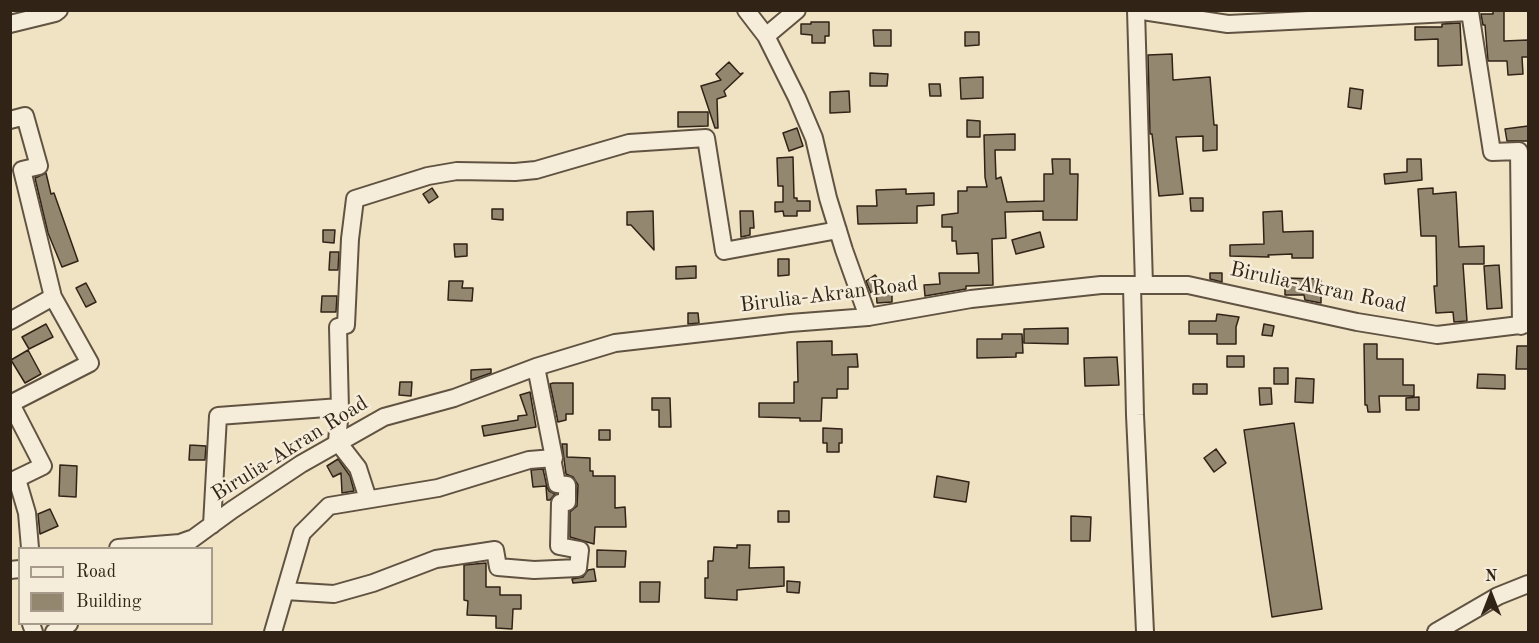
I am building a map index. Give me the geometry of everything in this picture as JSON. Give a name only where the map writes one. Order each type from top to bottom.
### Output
[{"type":"street","points":[[10,24],[55,14],[59,10]]},
{"type":"street","points":[[746,10],[766,36],[814,138],[838,230],[868,316]]},
{"type":"street","points":[[766,36],[797,10]]},
{"type":"street","points":[[1145,633],[1135,415],[1138,285],[1136,10],[1228,24],[1470,12],[1492,152],[1519,151],[1525,325]]},
{"type":"street","points":[[10,120],[25,116],[39,166],[22,170],[53,297],[90,363],[11,404],[43,466],[14,480],[27,513],[34,547]]},
{"type":"street","points":[[368,499],[358,468],[337,441],[338,327],[346,325],[350,239],[355,199],[428,176],[457,171],[536,170],[628,143],[706,138],[724,251],[838,230]]},
{"type":"street","name":"Birulia-Akran Road","points":[[182,547],[301,464],[337,441],[384,417],[454,398],[536,368],[615,343],[868,316],[971,299],[1101,285],[1188,285],[1357,322],[1437,334],[1525,325]]},
{"type":"street","points":[[10,321],[53,297]]},
{"type":"street","points":[[285,591],[334,594],[374,583],[436,559],[495,550],[498,567],[534,570],[578,568],[580,550],[559,546],[560,503],[567,502],[567,485],[557,484],[536,368]]},
{"type":"street","points":[[212,525],[218,416],[339,406]]},
{"type":"street","points":[[273,633],[302,533],[329,506],[438,488],[530,460],[552,458]]},
{"type":"street","points":[[139,547],[180,543],[195,537]]},
{"type":"street","points":[[1436,633],[1498,596],[1528,584]]},
{"type":"building","points":[[1493,10],[1504,10],[1504,41],[1528,40],[1528,57],[1522,57],[1523,74],[1508,75],[1507,61],[1488,61],[1485,25],[1483,25],[1481,14],[1493,14]]},
{"type":"building","points":[[811,22],[829,22],[829,36],[825,36],[825,43],[812,43],[812,35],[801,34],[801,24],[811,24]]},
{"type":"building","points":[[1460,23],[1462,65],[1438,66],[1438,39],[1415,40],[1415,27],[1442,27],[1442,24]]},
{"type":"building","points":[[873,30],[891,30],[891,46],[874,46]]},
{"type":"building","points":[[965,32],[979,32],[979,45],[965,46]]},
{"type":"building","points":[[1172,54],[1173,80],[1210,77],[1214,125],[1217,125],[1217,150],[1203,151],[1203,136],[1176,137],[1183,194],[1159,196],[1152,134],[1150,134],[1148,55]]},
{"type":"building","points":[[729,62],[740,74],[743,73],[724,91],[726,96],[717,99],[718,128],[715,128],[701,86],[721,80],[716,74]]},
{"type":"building","points":[[870,73],[888,74],[887,86],[870,86]]},
{"type":"building","points":[[983,77],[983,98],[961,99],[960,78]]},
{"type":"building","points":[[929,84],[940,84],[941,96],[930,96]]},
{"type":"building","points":[[1350,88],[1363,90],[1361,109],[1348,107]]},
{"type":"building","points":[[849,91],[850,112],[830,113],[830,92]]},
{"type":"building","points":[[678,112],[708,112],[708,126],[678,127]]},
{"type":"building","points":[[967,120],[980,121],[980,137],[967,137]]},
{"type":"building","points":[[1528,126],[1528,141],[1507,141],[1505,129]]},
{"type":"building","points":[[797,128],[803,146],[789,151],[783,133]]},
{"type":"building","points":[[1015,134],[1015,150],[995,150],[996,179],[1001,177],[1007,202],[1044,201],[1044,174],[1053,174],[1052,159],[1070,159],[1070,174],[1078,174],[1077,220],[1043,220],[1043,211],[1005,212],[1006,238],[992,239],[993,285],[966,286],[966,289],[925,296],[924,285],[940,284],[939,273],[979,273],[978,253],[957,254],[956,241],[952,241],[952,227],[942,227],[942,215],[958,213],[958,191],[967,191],[967,187],[987,187],[984,135]]},
{"type":"building","points":[[793,157],[794,198],[797,198],[797,201],[810,201],[810,211],[797,211],[797,216],[784,216],[783,211],[775,212],[775,202],[783,202],[783,186],[778,186],[777,158]]},
{"type":"building","points":[[1407,159],[1421,159],[1422,180],[1385,184],[1384,174],[1407,172]]},
{"type":"building","points":[[46,173],[51,194],[54,193],[78,261],[62,267],[48,233],[35,178]]},
{"type":"building","points":[[432,188],[438,197],[429,203],[423,194]]},
{"type":"building","points":[[1433,188],[1433,194],[1456,192],[1459,247],[1484,246],[1484,264],[1463,264],[1467,321],[1454,322],[1453,312],[1436,313],[1434,286],[1437,286],[1436,236],[1421,236],[1418,189]]},
{"type":"building","points":[[906,189],[906,194],[934,193],[934,205],[917,206],[917,223],[858,224],[857,206],[877,206],[876,190]]},
{"type":"building","points":[[1190,198],[1203,198],[1203,211],[1191,211]]},
{"type":"building","points":[[492,209],[503,209],[503,220],[492,219]]},
{"type":"building","points":[[653,211],[654,250],[631,225],[627,225],[627,212]]},
{"type":"building","points":[[740,211],[753,211],[754,228],[750,228],[750,235],[741,237]]},
{"type":"building","points":[[1282,211],[1283,232],[1313,231],[1313,258],[1292,258],[1292,254],[1268,255],[1269,257],[1230,256],[1230,245],[1264,244],[1263,212]]},
{"type":"building","points":[[323,230],[335,230],[334,243],[323,242]]},
{"type":"building","points":[[1040,232],[1044,247],[1016,254],[1012,240]]},
{"type":"building","points":[[454,244],[467,244],[467,256],[455,257]]},
{"type":"building","points":[[330,252],[339,252],[338,270],[329,270]]},
{"type":"building","points":[[778,259],[789,259],[789,275],[778,276]]},
{"type":"building","points":[[1499,265],[1502,308],[1487,309],[1484,266]]},
{"type":"building","points":[[696,266],[696,278],[676,279],[676,267]]},
{"type":"building","points":[[1210,273],[1222,273],[1222,282],[1210,279]]},
{"type":"building","points":[[875,275],[887,292],[892,292],[892,302],[877,303],[876,289],[871,293],[866,281]]},
{"type":"building","points":[[1285,278],[1321,279],[1321,303],[1305,300],[1304,295],[1285,295]]},
{"type":"building","points":[[449,281],[463,281],[462,288],[473,288],[472,301],[448,300]]},
{"type":"building","points":[[86,283],[96,302],[86,307],[76,288]]},
{"type":"building","points":[[322,296],[337,296],[336,312],[321,312]]},
{"type":"building","points":[[688,313],[698,313],[699,323],[688,324]]},
{"type":"building","points":[[1217,314],[1239,317],[1236,327],[1236,344],[1217,344],[1217,334],[1189,334],[1189,321],[1216,321]]},
{"type":"building","points":[[46,324],[53,337],[29,349],[22,337]]},
{"type":"building","points":[[1264,324],[1274,326],[1272,336],[1262,335]]},
{"type":"building","points":[[1068,328],[1068,344],[1024,343],[1024,329]]},
{"type":"building","points":[[1002,334],[1022,334],[1023,353],[1016,353],[1016,357],[977,358],[977,339],[1002,339]]},
{"type":"building","points":[[832,341],[832,355],[857,354],[858,367],[848,367],[848,389],[837,389],[837,398],[822,398],[821,421],[759,417],[759,403],[794,403],[794,382],[798,382],[797,342]]},
{"type":"building","points":[[1364,344],[1377,344],[1377,359],[1403,359],[1403,385],[1414,385],[1414,396],[1379,396],[1380,412],[1368,412],[1367,405],[1365,405]]},
{"type":"building","points":[[1517,346],[1528,346],[1528,369],[1516,369]]},
{"type":"building","points":[[28,350],[41,374],[25,383],[11,360]]},
{"type":"building","points":[[1227,356],[1244,356],[1244,367],[1227,367]]},
{"type":"building","points":[[1117,357],[1119,385],[1085,386],[1084,358]]},
{"type":"building","points":[[1274,368],[1288,368],[1288,384],[1274,384]]},
{"type":"building","points":[[491,369],[491,373],[471,380],[471,370]]},
{"type":"building","points":[[1478,374],[1505,375],[1505,389],[1477,388]]},
{"type":"building","points":[[1296,378],[1314,379],[1313,403],[1295,402]]},
{"type":"building","points":[[400,382],[412,382],[411,396],[399,395]]},
{"type":"building","points":[[573,383],[573,414],[566,414],[566,420],[558,422],[550,384]]},
{"type":"building","points":[[1193,384],[1207,384],[1207,394],[1193,394]]},
{"type":"building","points":[[1259,388],[1271,388],[1272,404],[1260,405]]},
{"type":"building","points":[[530,392],[536,427],[484,436],[482,426],[518,420],[518,416],[527,415],[520,395]]},
{"type":"building","points":[[1419,397],[1419,410],[1406,410],[1406,398]]},
{"type":"building","points":[[652,398],[670,398],[671,427],[659,427],[659,410],[652,410]]},
{"type":"building","points":[[1294,423],[1322,609],[1272,617],[1244,430]]},
{"type":"building","points":[[823,428],[842,429],[842,443],[839,443],[839,452],[827,452],[827,443],[823,443]]},
{"type":"building","points":[[599,430],[610,430],[610,440],[599,440]]},
{"type":"building","points":[[562,444],[567,444],[567,457],[590,458],[590,471],[593,471],[593,476],[615,476],[615,508],[625,507],[626,527],[595,527],[594,544],[570,537],[570,512],[577,506],[578,485],[573,477],[566,474]]},
{"type":"building","points":[[190,445],[206,446],[205,460],[189,460]]},
{"type":"building","points":[[1216,449],[1226,463],[1214,472],[1204,458]]},
{"type":"building","points":[[338,459],[350,476],[354,491],[342,493],[341,473],[333,477],[327,466]]},
{"type":"building","points":[[60,465],[77,466],[76,497],[59,496]]},
{"type":"building","points":[[543,469],[547,487],[555,494],[550,500],[547,500],[546,486],[533,487],[531,470]]},
{"type":"building","points":[[937,476],[969,482],[966,502],[934,497]]},
{"type":"building","points":[[50,509],[58,526],[40,534],[38,514]]},
{"type":"building","points":[[778,511],[789,511],[789,522],[778,522]]},
{"type":"building","points":[[1071,516],[1091,517],[1090,541],[1071,541]]},
{"type":"building","points":[[737,545],[750,545],[749,568],[784,567],[784,586],[737,590],[737,600],[705,598],[708,561],[713,561],[714,547],[737,548]]},
{"type":"building","points":[[597,550],[626,551],[625,567],[597,567]]},
{"type":"building","points":[[486,563],[486,587],[500,587],[500,595],[521,595],[521,609],[513,609],[512,629],[496,628],[496,616],[467,615],[468,601],[464,600],[464,565]]},
{"type":"building","points":[[594,569],[596,581],[573,583],[572,579],[583,577],[588,570]]},
{"type":"building","points":[[787,581],[800,582],[799,593],[787,592]]},
{"type":"building","points":[[640,582],[660,582],[659,602],[640,602]]}]
